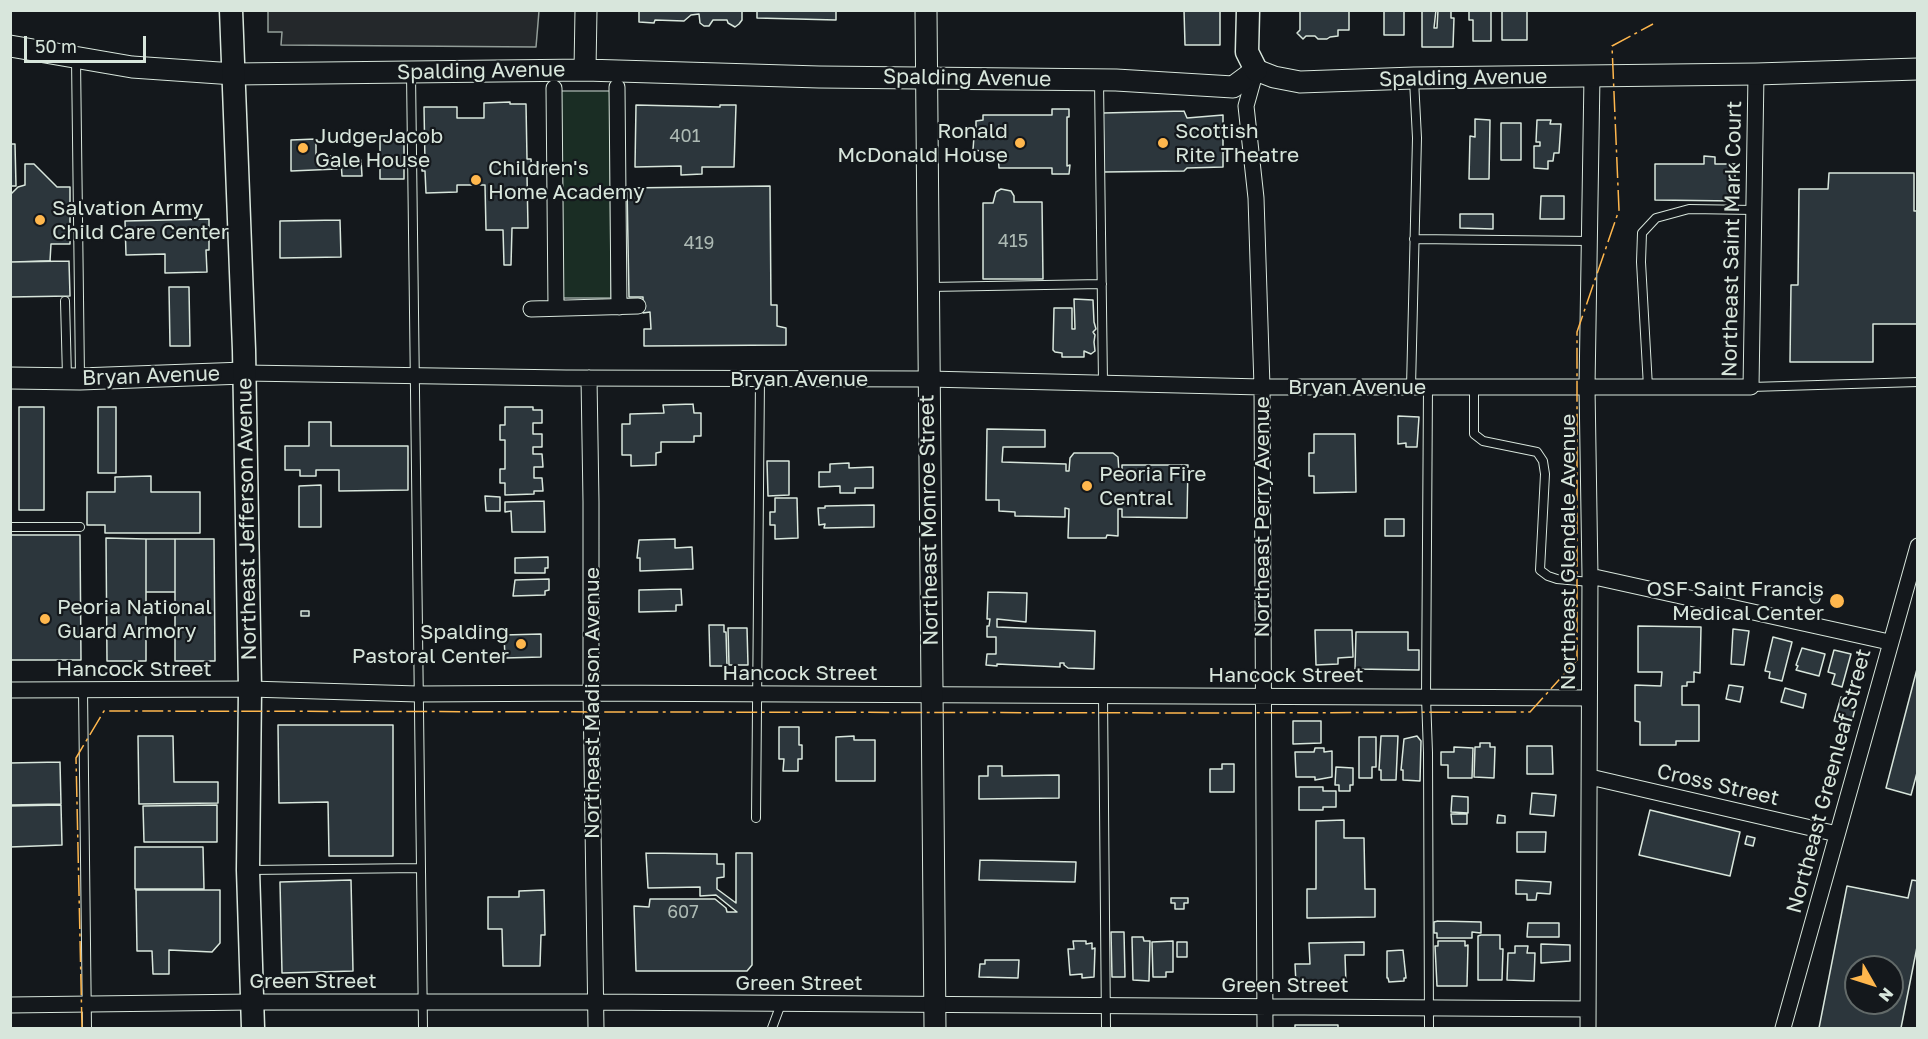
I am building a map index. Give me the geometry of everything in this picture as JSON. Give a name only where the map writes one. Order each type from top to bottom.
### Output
[{"type":"main road","name":"Northeast Jefferson Avenue","points":[[231,10],[244,373],[250,689],[249,870],[253,1029]]},
{"type":"main road","points":[[1248,10],[1247,52],[1256,70]]},
{"type":"street","points":[[585,70],[586,10]]},
{"type":"street","name":"Northeast Monroe Street","points":[[926,10],[930,695],[935,1029]]},
{"type":"street","name":"Spalding Avenue","points":[[10,46],[132,67],[234,74],[585,70],[1099,80],[1233,87],[1256,70],[1274,77],[1300,82],[1917,69]]},
{"type":"street","name":"Northeast Perry Avenue","points":[[1256,70],[1246,106],[1256,198],[1262,387],[1265,1029]]},
{"type":"street","name":"Northeast Saint Mark Court","points":[[1587,387],[1751,387],[1756,74]]},
{"type":"street","name":"Northeast Glendale Avenue","points":[[1588,1029],[1590,579],[1587,387],[1592,76]]},
{"type":"street","points":[[616,87],[619,307]]},
{"type":"street","points":[[554,88],[556,308]]},
{"type":"street","points":[[531,309],[638,306]]},
{"type":"street","name":"Bryan Avenue","points":[[10,378],[74,379],[244,373],[589,378],[928,379],[1262,387],[1587,387]]},
{"type":"street","name":"Northeast Madison Avenue","points":[[589,378],[596,1029]]},
{"type":"street","name":"Northeast Greenleaf Street","points":[[1783,1029],[1917,546]]},
{"type":"street","points":[[1590,579],[1889,642]]},
{"type":"street","name":"Hancock Street","points":[[10,690],[250,689],[418,694],[1589,698]]},
{"type":"street","name":"Cross Street","points":[[1590,777],[1837,834]]},
{"type":"street","name":"Green Street","points":[[10,1005],[596,1002],[1588,1009]]},
{"type":"lane","points":[[74,379],[76,57]]},
{"type":"lane","points":[[411,72],[423,1029]]},
{"type":"lane","points":[[1412,387],[1417,138],[1414,78]]},
{"type":"lane","points":[[1099,80],[1103,383]]},
{"type":"lane","points":[[1648,387],[1641,262],[1642,233],[1656,218],[1689,209],[1754,210]]},
{"type":"lane","points":[[1414,239],[1590,241]]},
{"type":"lane","points":[[929,287],[1102,284]]},
{"type":"lane","points":[[65,301],[74,379]]},
{"type":"lane","points":[[756,818],[760,379]]},
{"type":"lane","points":[[1751,387],[1917,382]]},
{"type":"lane","points":[[1428,387],[1426,697],[1429,1029]]},
{"type":"lane","points":[[1474,387],[1474,434],[1484,441],[1537,452],[1543,461],[1545,474],[1540,570],[1557,579],[1590,579]]},
{"type":"lane","points":[[10,527],[80,527]]},
{"type":"lane","points":[[83,690],[87,1029]]},
{"type":"lane","points":[[1103,695],[1106,1029]]},
{"type":"lane","points":[[249,870],[420,868]]},
{"type":"lane","points":[[771,1029],[781,1004]]},
{"type":"green space","points":[[561,91],[610,91],[611,298],[563,298]]},
{"type":"shaded area","points":[[268,10],[539,11],[536,47],[281,45],[282,32],[268,32]]},
{"type":"building","points":[[639,10],[742,10],[742,20],[735,27],[727,20],[713,20],[709,26],[704,26],[700,23],[699,14],[691,15],[684,21],[639,22]]},
{"type":"building","points":[[757,10],[836,10],[836,20],[757,18]]},
{"type":"building","points":[[1184,10],[1220,10],[1220,45],[1185,45]]},
{"type":"building","points":[[1300,10],[1349,10],[1349,30],[1338,30],[1338,36],[1327,39],[1306,36],[1303,39],[1297,33],[1300,30]]},
{"type":"building","points":[[1384,10],[1404,10],[1404,35],[1384,35]]},
{"type":"building","points":[[1422,10],[1436,10],[1434,28],[1437,28],[1438,10],[1451,10],[1451,18],[1454,18],[1453,47],[1422,47]]},
{"type":"building","points":[[1469,10],[1491,10],[1491,41],[1473,41],[1473,20],[1469,20]]},
{"type":"building","points":[[1502,10],[1527,10],[1527,40],[1502,40]]},
{"type":"building","name":"Children's Home Academy","points":[[510,102],[510,104],[526,104],[527,159],[531,159],[532,175],[527,175],[528,228],[512,228],[511,265],[504,265],[503,230],[486,230],[485,185],[457,185],[457,192],[426,193],[425,171],[422,171],[422,163],[425,163],[424,107],[457,107],[457,118],[484,118],[484,103]]},
{"type":"building","points":[[636,105],[720,107],[720,105],[736,105],[734,167],[702,167],[702,174],[681,175],[681,166],[635,167]]},
{"type":"building","name":"Ronald McDonald House","points":[[1052,109],[1069,109],[1067,166],[1070,165],[1069,174],[1052,174],[1052,168],[999,168],[998,153],[973,150],[976,121],[983,120],[983,115],[1052,115]]},
{"type":"building","name":"Scottish Rite Theatre","points":[[1184,111],[1187,118],[1223,115],[1223,167],[1187,168],[1184,171],[1104,172],[1103,113]]},
{"type":"building","points":[[1475,119],[1490,120],[1489,179],[1469,179],[1470,136],[1475,137]]},
{"type":"building","points":[[1537,120],[1551,120],[1550,124],[1561,124],[1559,153],[1554,153],[1553,161],[1548,161],[1548,169],[1534,168],[1534,146],[1540,146],[1540,142],[1536,142]]},
{"type":"building","points":[[1501,123],[1521,123],[1521,160],[1501,160]]},
{"type":"building","points":[[404,135],[404,179],[380,179],[380,136]]},
{"type":"building","name":"Judge Jacob Gale House","points":[[316,139],[316,156],[337,156],[337,169],[291,171],[291,140]]},
{"type":"building","points":[[10,144],[15,144],[16,186],[10,186]]},
{"type":"building","points":[[1704,156],[1715,157],[1715,164],[1735,164],[1735,201],[1655,200],[1655,164],[1704,164]]},
{"type":"building","points":[[361,160],[362,176],[342,176],[341,161]]},
{"type":"building","name":"Salvation Army Child Care Center","points":[[25,164],[34,164],[57,187],[70,187],[70,244],[51,244],[50,261],[10,262],[10,195],[18,187],[25,185]]},
{"type":"building","points":[[1829,173],[1914,173],[1914,211],[1918,211],[1918,324],[1873,324],[1873,362],[1790,362],[1791,285],[1798,285],[1799,189],[1828,189]]},
{"type":"building","points":[[770,186],[771,305],[777,305],[777,326],[786,328],[786,345],[644,346],[644,329],[651,329],[650,312],[643,313],[643,297],[629,297],[627,188]]},
{"type":"building","points":[[1001,189],[1011,191],[1014,202],[1042,202],[1043,279],[983,279],[983,203],[993,203],[996,192]]},
{"type":"building","points":[[1541,196],[1564,196],[1564,219],[1540,219]]},
{"type":"building","points":[[1460,214],[1493,214],[1493,229],[1460,228]]},
{"type":"building","points":[[209,219],[209,250],[206,250],[207,272],[165,273],[165,254],[126,255],[125,221]]},
{"type":"building","points":[[340,220],[341,257],[280,258],[280,221]]},
{"type":"building","points":[[69,261],[70,296],[10,297],[10,262]]},
{"type":"building","points":[[169,287],[189,287],[190,346],[170,346]]},
{"type":"building","points":[[1074,299],[1093,300],[1096,329],[1093,332],[1095,351],[1091,354],[1084,351],[1084,357],[1062,357],[1062,353],[1053,350],[1054,308],[1072,308],[1072,329],[1075,329]]},
{"type":"building","points":[[693,404],[694,413],[701,413],[701,436],[694,436],[694,442],[661,442],[661,452],[656,453],[656,465],[631,466],[631,455],[622,455],[622,424],[630,424],[630,414],[664,413],[663,405]]},
{"type":"building","points":[[19,407],[44,407],[44,510],[19,510]]},
{"type":"building","points":[[98,407],[116,407],[116,473],[98,473]]},
{"type":"building","points":[[505,407],[533,407],[533,410],[542,410],[542,423],[533,423],[533,434],[542,434],[542,447],[533,447],[533,454],[542,454],[543,467],[534,467],[534,478],[542,478],[543,491],[534,491],[534,494],[505,495],[505,483],[500,483],[500,469],[505,469],[505,440],[500,440],[500,425],[505,425]]},
{"type":"building","points":[[1398,416],[1419,417],[1417,447],[1406,447],[1406,443],[1398,444]]},
{"type":"building","points":[[309,422],[331,422],[331,446],[408,446],[408,490],[339,491],[339,470],[316,470],[316,476],[300,476],[300,470],[285,470],[285,446],[309,446]]},
{"type":"building","name":"Peoria Fire Central","points":[[987,429],[1045,430],[1045,447],[1003,447],[1002,462],[1066,464],[1066,471],[1069,471],[1070,458],[1074,453],[1113,453],[1118,457],[1119,472],[1122,473],[1122,465],[1188,465],[1187,518],[1122,517],[1122,509],[1118,509],[1118,536],[1068,538],[1069,509],[1065,508],[1065,517],[1015,516],[1015,512],[999,511],[999,500],[986,500]]},
{"type":"building","points":[[1314,434],[1355,434],[1356,492],[1314,493],[1314,476],[1309,476],[1309,453],[1314,453]]},
{"type":"building","points":[[767,461],[789,461],[789,495],[768,496]]},
{"type":"building","points":[[849,463],[849,468],[873,467],[873,488],[855,488],[855,493],[840,493],[840,486],[819,487],[819,472],[830,472],[830,464]]},
{"type":"building","points":[[151,476],[151,492],[200,492],[200,533],[105,533],[105,525],[87,525],[87,492],[115,492],[115,477]]},
{"type":"building","points":[[321,485],[321,527],[299,527],[299,486]]},
{"type":"building","points":[[485,496],[500,497],[500,511],[486,511]]},
{"type":"building","points":[[775,498],[797,498],[798,538],[775,539],[775,525],[770,525],[770,512],[775,512]]},
{"type":"building","points":[[544,501],[545,532],[512,532],[511,511],[505,512],[505,502]]},
{"type":"building","points":[[874,505],[874,527],[824,528],[825,524],[819,525],[818,508]]},
{"type":"building","points":[[1385,519],[1404,519],[1404,536],[1385,536]]},
{"type":"building","name":"Peoria National Guard Armory","points":[[10,535],[80,535],[81,660],[10,660]]},
{"type":"building","points":[[106,538],[146,539],[146,661],[107,661]]},
{"type":"building","points":[[146,539],[175,539],[175,592],[146,592]]},
{"type":"building","points":[[175,539],[214,539],[215,661],[175,661]]},
{"type":"building","points":[[675,539],[675,548],[692,547],[693,569],[640,571],[640,558],[637,558],[639,540]]},
{"type":"building","points":[[548,557],[548,568],[545,568],[545,573],[515,573],[515,558]]},
{"type":"building","points":[[549,579],[549,590],[545,591],[545,595],[513,596],[515,580]]},
{"type":"building","points":[[681,589],[682,605],[676,605],[676,611],[639,612],[639,590]]},
{"type":"building","points":[[988,592],[1027,593],[1026,622],[997,619],[997,627],[1095,631],[1094,669],[1068,668],[1064,663],[1060,663],[1060,667],[986,665],[987,654],[996,654],[996,637],[987,637],[987,626],[989,626],[990,619],[987,619]]},
{"type":"building","points":[[1815,593],[1819,594],[1819,602],[1815,603],[1811,602],[1810,598],[1811,594]]},
{"type":"building","points":[[301,611],[309,611],[309,616],[301,616]]},
{"type":"building","points":[[709,625],[724,625],[727,666],[710,666]]},
{"type":"building","points":[[1638,626],[1701,627],[1700,673],[1694,672],[1694,682],[1687,682],[1687,686],[1682,686],[1682,705],[1699,705],[1699,741],[1676,741],[1676,745],[1640,745],[1640,722],[1635,721],[1635,685],[1661,686],[1662,672],[1638,672]]},
{"type":"building","points":[[728,628],[747,628],[748,665],[729,665]]},
{"type":"building","points":[[1733,629],[1749,631],[1744,665],[1731,664]]},
{"type":"building","points":[[1315,630],[1352,630],[1353,657],[1338,658],[1338,664],[1316,665]]},
{"type":"building","points":[[1356,632],[1408,632],[1408,650],[1419,650],[1419,670],[1355,669]]},
{"type":"building","points":[[541,634],[541,657],[505,658],[504,635]]},
{"type":"building","points":[[1773,637],[1792,642],[1782,681],[1769,678],[1770,672],[1765,671]]},
{"type":"building","points":[[1802,648],[1825,654],[1819,676],[1796,670]]},
{"type":"building","points":[[1834,650],[1851,654],[1842,687],[1832,684],[1835,674],[1828,672]]},
{"type":"building","points":[[1917,669],[1918,769],[1911,795],[1886,788]]},
{"type":"building","points":[[1729,685],[1743,687],[1740,702],[1726,699]]},
{"type":"building","points":[[1785,688],[1806,694],[1803,708],[1781,702]]},
{"type":"building","points":[[1841,697],[1857,701],[1851,725],[1834,721]]},
{"type":"building","points":[[1293,721],[1321,721],[1321,743],[1293,744]]},
{"type":"building","points":[[278,725],[393,725],[393,856],[329,856],[328,802],[279,803]]},
{"type":"building","points":[[779,727],[799,727],[802,759],[798,759],[798,771],[783,771],[784,759],[779,759]]},
{"type":"building","points":[[138,736],[173,736],[174,782],[218,782],[218,803],[139,804]]},
{"type":"building","points":[[854,736],[854,740],[875,740],[875,781],[836,781],[836,737]]},
{"type":"building","points":[[1381,736],[1398,736],[1396,780],[1381,780],[1381,770],[1379,770]]},
{"type":"building","points":[[1417,736],[1421,741],[1420,781],[1403,780],[1403,770],[1401,770],[1404,739]]},
{"type":"building","points":[[1359,737],[1376,737],[1376,767],[1372,767],[1372,778],[1359,778]]},
{"type":"building","points":[[1480,743],[1490,743],[1490,747],[1495,747],[1494,778],[1474,777],[1475,747],[1480,747]]},
{"type":"building","points":[[1527,746],[1552,746],[1553,774],[1527,774]]},
{"type":"building","points":[[1454,747],[1473,748],[1472,778],[1448,778],[1448,765],[1441,765],[1441,752],[1454,752]]},
{"type":"building","points":[[1315,748],[1324,748],[1324,752],[1332,751],[1332,777],[1315,780],[1315,777],[1296,777],[1295,752],[1314,752]]},
{"type":"building","points":[[60,762],[61,804],[10,805],[10,763]]},
{"type":"building","points":[[1222,764],[1234,764],[1234,792],[1210,792],[1210,769],[1222,769]]},
{"type":"building","points":[[988,766],[1002,766],[1002,776],[1059,775],[1059,798],[979,799],[979,776],[988,776]]},
{"type":"building","points":[[1336,767],[1353,768],[1353,785],[1350,785],[1350,791],[1339,791],[1339,785],[1335,785]]},
{"type":"building","points":[[1299,787],[1323,787],[1323,791],[1336,791],[1336,807],[1323,807],[1323,810],[1299,810]]},
{"type":"building","points":[[1532,793],[1556,795],[1554,816],[1530,814]]},
{"type":"building","points":[[1452,796],[1468,797],[1468,813],[1451,812]]},
{"type":"building","points":[[61,805],[62,845],[10,847],[10,806]]},
{"type":"building","points":[[217,805],[217,842],[144,842],[143,806]]},
{"type":"building","points":[[1650,810],[1740,832],[1730,876],[1639,855]]},
{"type":"building","points":[[1451,814],[1467,814],[1467,824],[1452,824]]},
{"type":"building","points":[[1498,815],[1505,816],[1505,823],[1497,823]]},
{"type":"building","points":[[1344,820],[1344,838],[1364,838],[1365,889],[1375,889],[1375,917],[1307,918],[1307,889],[1316,889],[1316,821]]},
{"type":"building","points":[[1517,832],[1546,832],[1545,852],[1517,852]]},
{"type":"building","points":[[1747,836],[1755,838],[1753,846],[1745,844]]},
{"type":"building","points":[[135,847],[203,847],[204,889],[135,889]]},
{"type":"building","points":[[646,853],[717,854],[717,864],[724,864],[724,877],[717,878],[717,889],[736,903],[736,853],[752,853],[752,965],[747,971],[636,971],[634,906],[649,907],[650,899],[715,899],[726,908],[727,912],[737,912],[716,895],[700,896],[700,887],[648,888]]},
{"type":"building","points":[[980,860],[1076,862],[1075,882],[979,880]]},
{"type":"building","points":[[351,880],[353,971],[282,973],[280,882]]},
{"type":"building","points":[[1516,880],[1551,882],[1550,894],[1537,893],[1536,900],[1527,900],[1527,894],[1516,894]]},
{"type":"building","points":[[1912,880],[1918,881],[1918,942],[1904,1013],[1904,955],[1844,955],[1844,1015],[1904,1015],[1901,1028],[1819,1028],[1847,886],[1908,898]]},
{"type":"building","points":[[136,890],[220,890],[220,943],[212,952],[169,950],[169,974],[153,974],[152,951],[137,951]]},
{"type":"building","points":[[544,890],[545,935],[541,935],[540,966],[503,966],[502,929],[488,929],[488,897],[519,897],[519,891]]},
{"type":"building","points":[[1171,898],[1188,898],[1188,903],[1184,903],[1184,909],[1175,909],[1175,903],[1171,903]]},
{"type":"building","points":[[1434,922],[1481,922],[1481,933],[1472,932],[1472,938],[1437,938],[1437,933],[1434,933]]},
{"type":"building","points":[[1528,923],[1559,923],[1559,937],[1527,937]]},
{"type":"building","points":[[1111,932],[1124,932],[1125,977],[1112,977]]},
{"type":"building","points":[[1500,935],[1500,949],[1503,949],[1502,980],[1478,980],[1478,936]]},
{"type":"building","points":[[1132,937],[1143,937],[1144,941],[1150,941],[1149,981],[1133,980]]},
{"type":"building","points":[[1073,941],[1086,941],[1086,944],[1092,943],[1092,949],[1095,948],[1094,977],[1082,978],[1082,974],[1070,975],[1068,949],[1074,949]]},
{"type":"building","points":[[1173,941],[1173,972],[1166,972],[1166,977],[1153,977],[1152,942]]},
{"type":"building","points":[[1438,941],[1465,941],[1465,946],[1468,945],[1467,986],[1437,986],[1435,946],[1438,946]]},
{"type":"building","points":[[1177,942],[1187,942],[1187,957],[1177,957]]},
{"type":"building","points":[[1364,942],[1364,955],[1345,955],[1346,984],[1296,984],[1295,964],[1310,964],[1309,943]]},
{"type":"building","points":[[1541,944],[1570,945],[1570,961],[1541,963]]},
{"type":"building","points":[[1515,946],[1528,946],[1527,953],[1535,953],[1534,981],[1507,980],[1508,953],[1515,953]]},
{"type":"building","points":[[1403,950],[1406,978],[1404,981],[1389,982],[1387,951]]},
{"type":"building","points":[[985,960],[1019,960],[1018,978],[979,977],[980,964],[985,964]]},
{"type":"building","points":[[1295,1025],[1338,1025],[1338,1028],[1295,1028]]},
{"type":"power","points":[[82,1028],[76,758],[104,711],[1530,712],[1577,660],[1577,332],[1619,210],[1612,46],[1653,24]]},
{"type":"place","name":"Ronald McDonald House","points":[[1020,143]]},
{"type":"place","name":"Scottish Rite Theatre","points":[[1163,143]]},
{"type":"place","name":"Judge Jacob Gale House","points":[[303,148]]},
{"type":"place","name":"Children's Home Academy","points":[[476,180]]},
{"type":"place","name":"Salvation Army Child Care Center","points":[[40,220]]},
{"type":"place","name":"Peoria Fire Central","points":[[1087,486]]},
{"type":"place","name":"OSF Saint Francis Medical Center","points":[[1837,601]]},
{"type":"place","name":"Peoria National Guard Armory","points":[[45,619]]},
{"type":"place","name":"Spalding Pastoral Center","points":[[521,644]]}]
